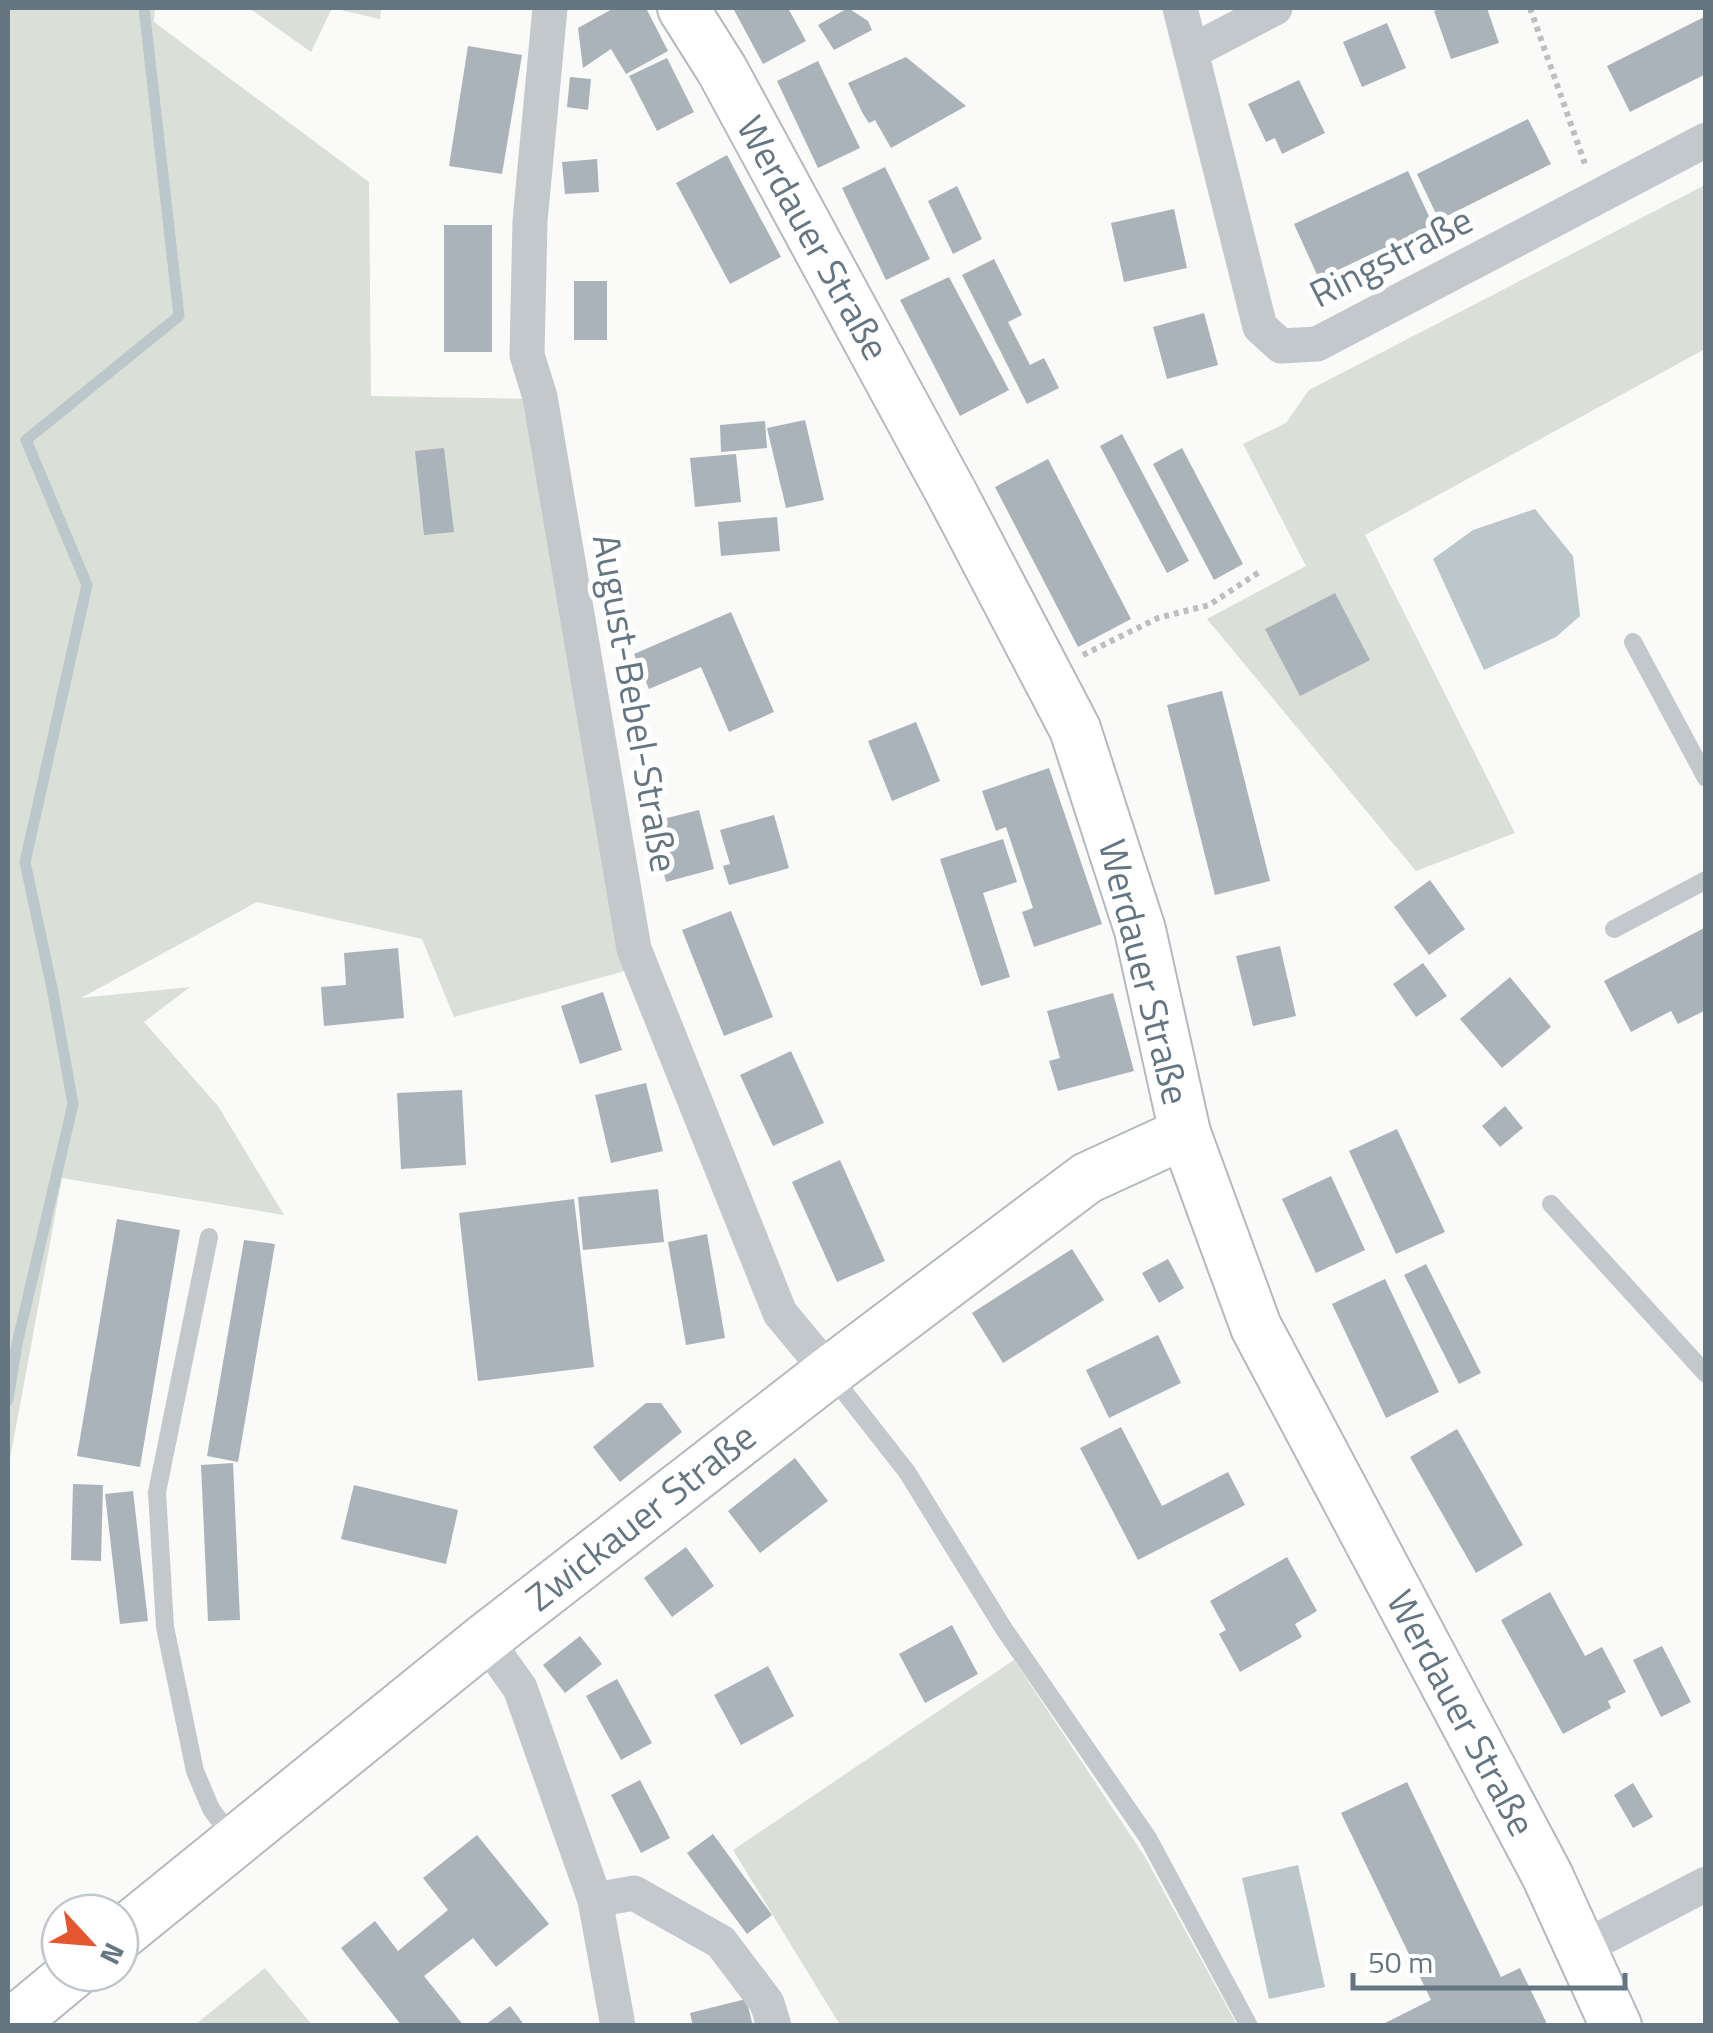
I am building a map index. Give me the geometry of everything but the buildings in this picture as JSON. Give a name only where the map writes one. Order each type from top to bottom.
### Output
[{"type":"main road","name":"Werdauer Straße","points":[[682,8],[722,70],[1075,728],[1140,930],[1186,1134],[1256,1327],[1547,1876],[1616,2026]]},
{"type":"main road","name":"Zwickauer Straße","points":[[140,1919],[484,1640],[828,1372],[1087,1178],[1186,1134]]},
{"type":"main road","points":[[9,2026],[49,1993]]},
{"type":"street","name":"August-Bebel-Straße","points":[[550,8],[530,221],[527,355],[540,397],[634,948],[780,1313],[828,1372]]},
{"type":"street","name":"Ringstraße","points":[[1180,8],[1260,327],[1282,346],[1317,344],[1706,140]]},
{"type":"street","points":[[1191,52],[1275,8]]},
{"type":"street","points":[[484,1640],[520,1688],[595,1900],[618,2026]]},
{"type":"street","points":[[1581,1948],[1706,1884]]},
{"type":"street","points":[[595,1900],[634,1893],[722,1942],[767,2003],[774,2026]]},
{"type":"lane","points":[[1632,642],[1706,778]]},
{"type":"lane","points":[[1614,929],[1706,880]]},
{"type":"lane","points":[[1551,1204],[1706,1374]]},
{"type":"lane","points":[[208,1237],[157,1492],[165,1627],[195,1771],[211,1809],[235,1842]]},
{"type":"lane","points":[[828,1372],[906,1472],[1004,1629],[1148,1838],[1249,2026]]},
{"type":"path","points":[[1530,8],[1597,198]]},
{"type":"path","points":[[1046,673],[1158,618],[1209,605],[1261,571]]},
{"type":"shaded area","points":[[8,8],[155,8],[154,22],[369,182],[371,396],[530,399],[629,970],[454,1017],[422,939],[257,902],[81,998],[190,987],[144,1022],[218,1106],[284,1215],[62,1178],[8,1470]]},
{"type":"shaded area","points":[[249,8],[332,8],[311,52]]},
{"type":"shaded area","points":[[332,8],[381,8],[380,19]]},
{"type":"shaded area","points":[[1705,185],[1705,349],[1365,535],[1515,833],[1416,871],[1207,619],[1306,566],[1243,444],[1286,423],[1309,390]]},
{"type":"shaded area","points":[[1535,509],[1573,556],[1580,616],[1556,637],[1484,670],[1433,559],[1473,530]]},
{"type":"shaded area","points":[[1014,1660],[1145,1857],[1237,2025],[840,2025],[733,1850]]},
{"type":"shaded area","points":[[1298,1865],[1325,1987],[1269,1999],[1242,1878]]},
{"type":"shaded area","points":[[265,1968],[312,2025],[195,2025]]},
{"type":"waterway","points":[[8,1400],[17,1344],[73,1104],[25,862],[87,585],[26,440],[179,316],[144,8]]}]
